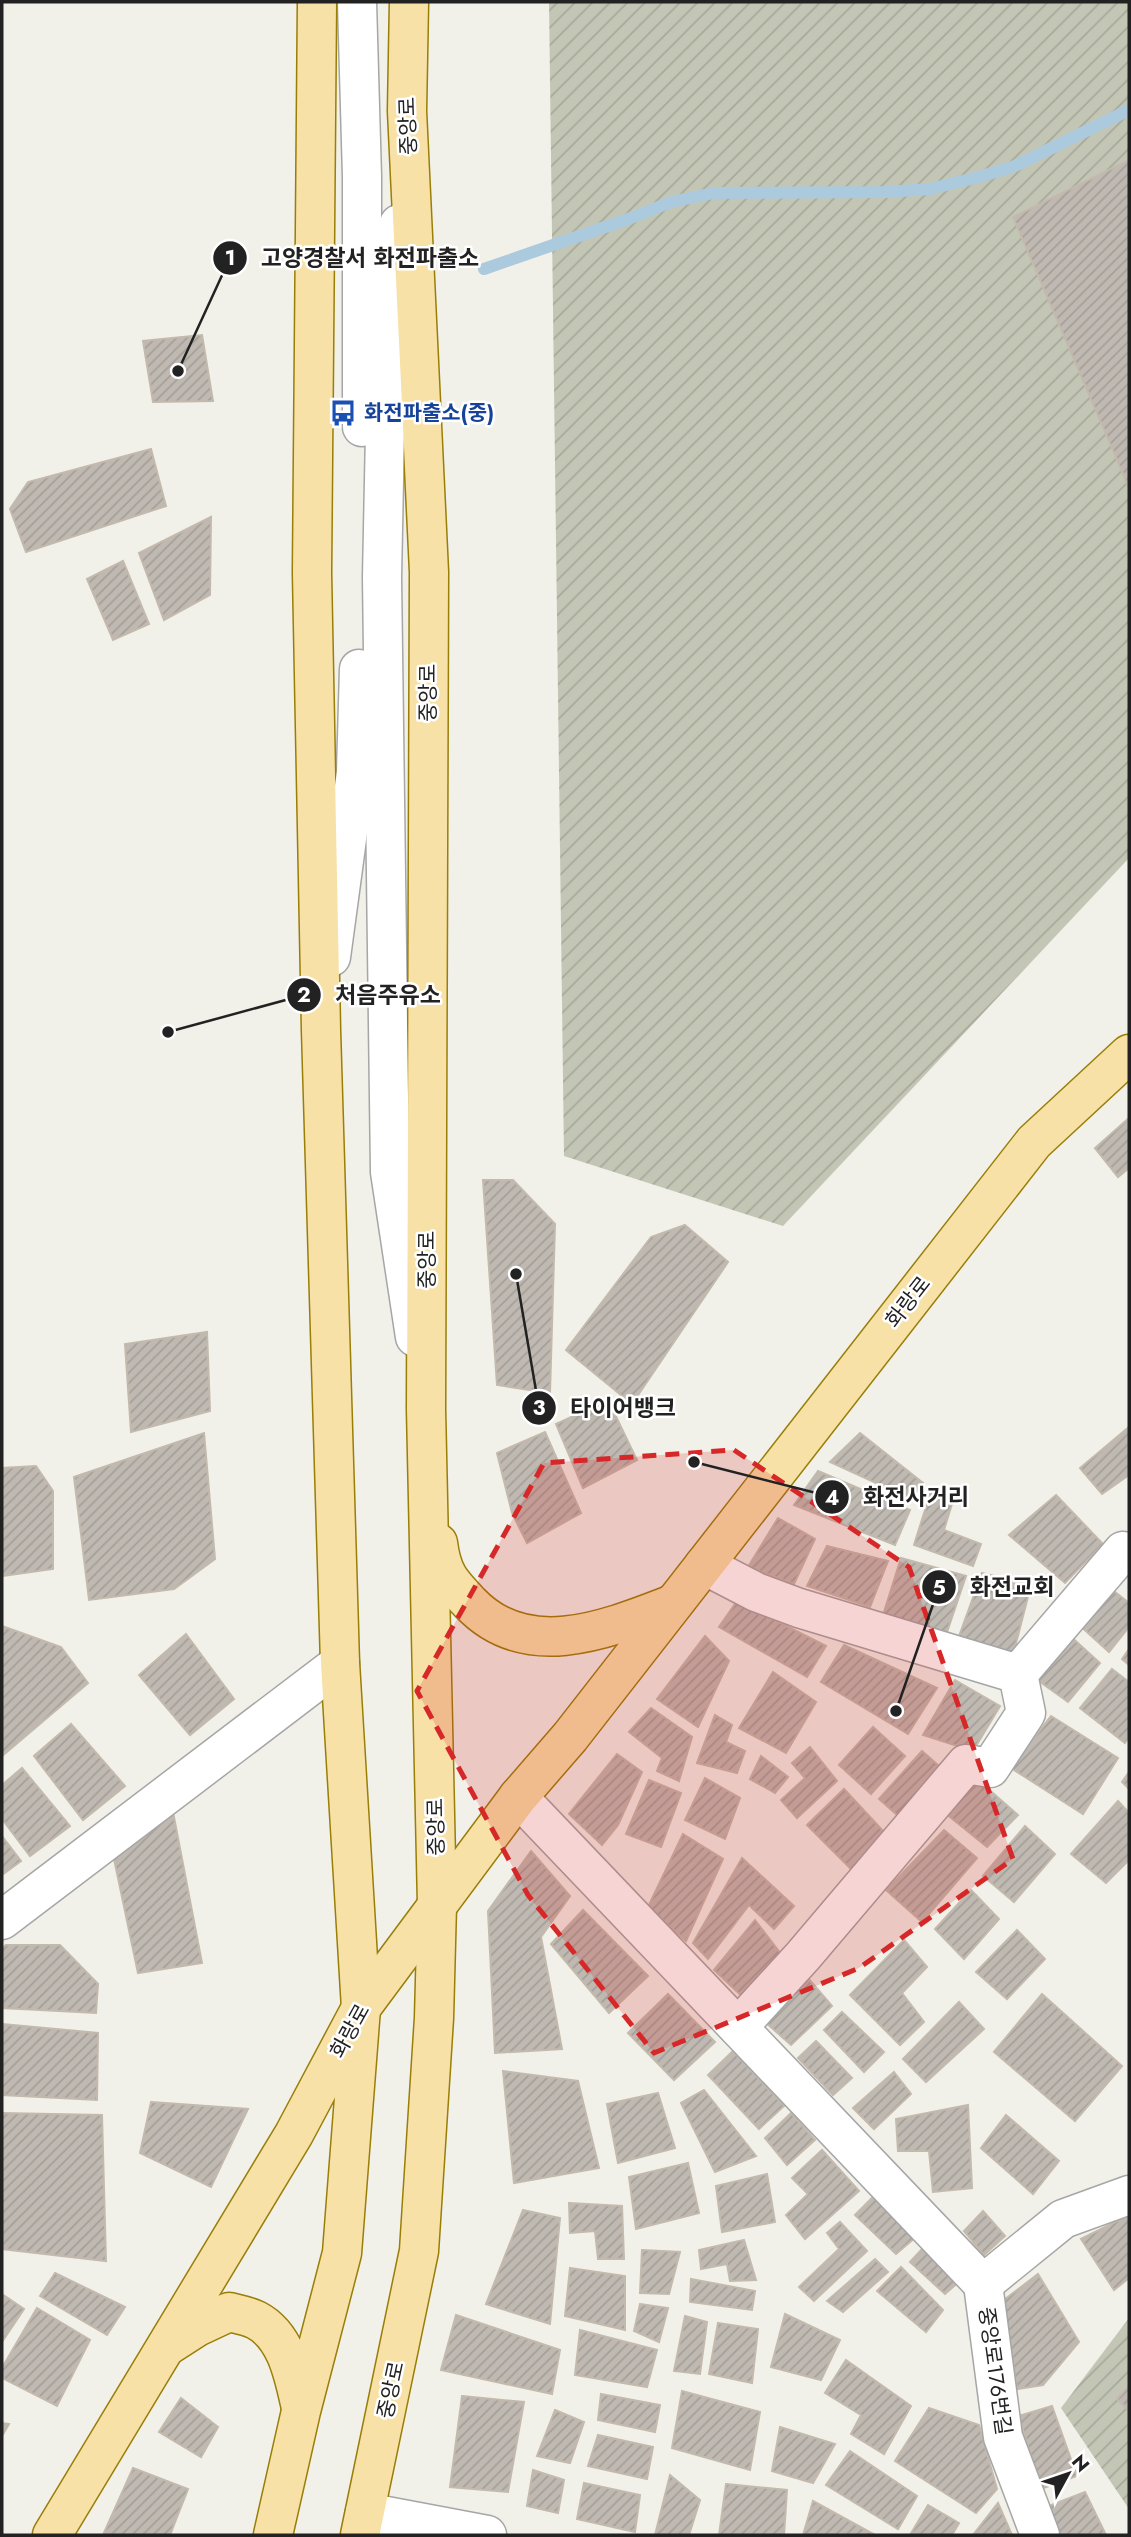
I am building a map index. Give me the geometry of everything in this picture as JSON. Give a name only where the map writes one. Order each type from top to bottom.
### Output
[{"type":"main road","points":[[273,2535],[342,2253],[361,2007],[340,1663],[321,1030],[312,573],[317,2]]},
{"type":"main road","name":"중앙로","points":[[363,2524],[419,2251],[434,2018],[437,1905],[426,1409],[429,572],[407,111],[409,2]]},
{"type":"main road","name":"화랑로","points":[[52,2535],[294,2134],[361,2007],[518,1797],[570,1737],[1034,1142],[1129,1054]]},
{"type":"main road","points":[[429,1489],[441,1566],[454,1586],[475,1608],[501,1627],[525,1636],[554,1637],[592,1631],[673,1604]]},
{"type":"main road","points":[[164,2348],[197,2327],[229,2312],[257,2321],[280,2341],[293,2375],[302,2411]]},
{"type":"street","points":[[321,1030],[356,772],[361,576],[362,356],[362,177],[357,2]]},
{"type":"street","points":[[1018,1674],[1123,1552]]},
{"type":"street","points":[[704,1565],[756,1592],[799,1608],[1018,1674]]},
{"type":"street","points":[[2,1920],[340,1663]]},
{"type":"street","points":[[738,2027],[803,1956],[966,1764],[990,1768],[1026,1713],[1018,1674]]},
{"type":"street","points":[[518,1797],[984,2284],[1063,2219],[1129,2195]]},
{"type":"street","name":"중앙로176번길","points":[[984,2284],[1003,2437],[1040,2535]]},
{"type":"street","name":"중앙로","points":[[363,2524],[487,2535]]},
{"type":"highlighted area","points":[[734,1450],[909,1567],[1013,1859],[859,1968],[654,2053],[528,1895],[417,1691],[544,1463]]},
{"type":"shaded area","points":[[549,2],[1129,2],[1129,858],[783,1226],[564,1156]]},
{"type":"shaded area","points":[[1129,2318],[1129,2509],[1061,2408]]},
{"type":"building","points":[[1129,160],[1129,488],[1013,217]]},
{"type":"building","points":[[202,335],[213,401],[153,402],[143,341]]},
{"type":"building","points":[[151,449],[166,506],[26,552],[10,509],[28,482]]},
{"type":"building","points":[[211,517],[210,595],[164,620],[139,553]]},
{"type":"building","points":[[123,561],[149,624],[113,640],[87,579]]},
{"type":"building","points":[[1129,1118],[1129,1168],[1118,1177],[1095,1148]]},
{"type":"building","points":[[483,1180],[513,1180],[555,1224],[550,1393],[497,1385]]},
{"type":"building","points":[[685,1225],[728,1262],[632,1404],[566,1350],[651,1237]]},
{"type":"building","points":[[207,1332],[210,1411],[131,1432],[125,1344]]},
{"type":"building","points":[[608,1400],[637,1460],[583,1488],[556,1424]]},
{"type":"building","points":[[1129,1427],[1129,1475],[1102,1494],[1080,1468]]},
{"type":"building","points":[[545,1432],[581,1513],[527,1543],[512,1513],[497,1453]]},
{"type":"building","points":[[204,1433],[215,1559],[174,1589],[89,1600],[74,1477]]},
{"type":"building","points":[[860,1433],[923,1483],[911,1499],[830,1462]]},
{"type":"building","points":[[36,1466],[53,1491],[53,1569],[2,1576],[2,1468]]},
{"type":"building","points":[[818,1471],[910,1510],[895,1545],[794,1505]]},
{"type":"building","points":[[932,1488],[955,1494],[944,1530],[981,1544],[973,1566],[914,1545]]},
{"type":"building","points":[[1056,1495],[1103,1544],[1065,1583],[1009,1535]]},
{"type":"building","points":[[778,1518],[815,1539],[794,1584],[748,1567]]},
{"type":"building","points":[[827,1546],[888,1561],[870,1607],[807,1586]]},
{"type":"building","points":[[901,1558],[966,1576],[946,1635],[883,1615]]},
{"type":"building","points":[[982,1573],[1031,1585],[1013,1655],[958,1639]]},
{"type":"building","points":[[1110,1588],[1129,1603],[1129,1627],[1109,1652],[1078,1624]]},
{"type":"building","points":[[737,1601],[826,1646],[807,1677],[719,1627]]},
{"type":"building","points":[[2,1626],[61,1647],[88,1683],[2,1756]]},
{"type":"building","points":[[186,1634],[234,1699],[190,1735],[139,1675]]},
{"type":"building","points":[[1068,1634],[1100,1663],[1068,1702],[1032,1676]]},
{"type":"building","points":[[705,1636],[729,1661],[698,1727],[657,1699]]},
{"type":"building","points":[[844,1645],[937,1688],[908,1734],[821,1682]]},
{"type":"building","points":[[1129,1649],[1129,1665],[1122,1659]]},
{"type":"building","points":[[1112,1669],[1129,1682],[1129,1737],[1125,1743],[1080,1708]]},
{"type":"building","points":[[773,1672],[816,1702],[786,1753],[739,1728]]},
{"type":"building","points":[[955,1680],[1000,1706],[973,1751],[923,1735]]},
{"type":"building","points":[[651,1708],[692,1737],[679,1781],[657,1771],[662,1758],[629,1732]]},
{"type":"building","points":[[715,1715],[732,1725],[726,1742],[745,1751],[737,1773],[697,1763]]},
{"type":"building","points":[[1051,1716],[1118,1758],[1083,1814],[1011,1768]]},
{"type":"building","points":[[71,1724],[125,1786],[83,1820],[34,1756]]},
{"type":"building","points":[[873,1727],[905,1756],[871,1794],[839,1765]]},
{"type":"building","points":[[810,1747],[837,1781],[797,1818],[781,1800],[805,1778],[792,1763]]},
{"type":"building","points":[[922,1751],[946,1772],[904,1821],[879,1799]]},
{"type":"building","points":[[617,1754],[642,1772],[618,1825],[602,1845],[569,1814]]},
{"type":"building","points":[[761,1756],[788,1777],[775,1793],[750,1779]]},
{"type":"building","points":[[22,1768],[70,1826],[30,1856],[2,1819],[2,1785]]},
{"type":"building","points":[[1129,1772],[1129,1789],[1122,1782]]},
{"type":"building","points":[[705,1778],[740,1798],[725,1839],[685,1820]]},
{"type":"building","points":[[649,1780],[681,1793],[661,1847],[626,1834]]},
{"type":"building","points":[[978,1780],[1018,1815],[987,1847],[945,1813]]},
{"type":"building","points":[[844,1789],[885,1833],[854,1872],[807,1825]]},
{"type":"building","points":[[1118,1801],[1129,1813],[1129,1860],[1106,1883],[1071,1854]]},
{"type":"building","points":[[173,1812],[202,1963],[138,1973],[114,1859]]},
{"type":"building","points":[[1025,1826],[1055,1854],[1014,1902],[983,1876]]},
{"type":"building","points":[[944,1830],[977,1858],[922,1922],[886,1890]]},
{"type":"building","points":[[683,1834],[723,1859],[686,1941],[648,1907]]},
{"type":"building","points":[[2,1836],[21,1861],[2,1875]]},
{"type":"building","points":[[531,1851],[570,1896],[541,1937],[562,2049],[495,2053],[488,1911]]},
{"type":"building","points":[[742,1858],[794,1906],[774,1929],[749,1905],[708,1959],[693,1943]]},
{"type":"building","points":[[971,1890],[999,1919],[964,1959],[935,1929]]},
{"type":"building","points":[[583,1910],[648,1976],[609,2013],[551,1944]]},
{"type":"building","points":[[755,1920],[784,1958],[745,1999],[714,1970]]},
{"type":"building","points":[[1017,1930],[1045,1959],[1007,1999],[976,1972]]},
{"type":"building","points":[[904,1940],[927,1967],[902,1993],[924,2022],[900,2045],[850,1995]]},
{"type":"building","points":[[6,1945],[60,1945],[98,1984],[96,2013],[2,2008],[2,1948]]},
{"type":"building","points":[[807,1977],[832,2006],[791,2045],[764,2021]]},
{"type":"building","points":[[668,1994],[715,2042],[674,2080],[628,2033]]},
{"type":"building","points":[[1042,1994],[1122,2066],[1075,2121],[994,2052]]},
{"type":"building","points":[[959,2002],[984,2029],[926,2082],[903,2059]]},
{"type":"building","points":[[842,2012],[884,2052],[864,2072],[824,2030]]},
{"type":"building","points":[[2,2024],[98,2033],[97,2100],[2,2095]]},
{"type":"building","points":[[816,2041],[852,2078],[833,2095],[798,2058]]},
{"type":"building","points":[[733,2051],[784,2106],[759,2129],[708,2075]]},
{"type":"building","points":[[503,2071],[578,2081],[599,2168],[514,2183]]},
{"type":"building","points":[[894,2072],[911,2094],[874,2129],[853,2108]]},
{"type":"building","points":[[704,2090],[756,2156],[715,2172],[681,2103]]},
{"type":"building","points":[[658,2093],[675,2148],[618,2163],[607,2104]]},
{"type":"building","points":[[151,2102],[248,2109],[211,2187],[140,2153]]},
{"type":"building","points":[[968,2105],[972,2188],[933,2192],[929,2151],[898,2151],[896,2119]]},
{"type":"building","points":[[2,2113],[102,2115],[106,2261],[2,2249]]},
{"type":"building","points":[[791,2113],[815,2140],[787,2165],[765,2138]]},
{"type":"building","points":[[1006,2115],[1059,2161],[1033,2194],[981,2148]]},
{"type":"building","points":[[822,2150],[859,2191],[805,2239],[786,2215],[808,2194],[792,2178]]},
{"type":"building","points":[[688,2163],[699,2213],[636,2229],[629,2177]]},
{"type":"building","points":[[767,2174],[775,2222],[722,2232],[716,2186]]},
{"type":"building","points":[[875,2195],[916,2237],[896,2254],[855,2215]]},
{"type":"building","points":[[569,2203],[622,2206],[624,2259],[598,2259],[595,2231],[570,2233]]},
{"type":"building","points":[[523,2210],[560,2218],[550,2324],[486,2304]]},
{"type":"building","points":[[983,2211],[1005,2236],[984,2255],[964,2231]]},
{"type":"building","points":[[1129,2215],[1129,2278],[1114,2290],[1081,2239]]},
{"type":"building","points":[[840,2222],[867,2251],[814,2301],[799,2287],[839,2249],[827,2233]]},
{"type":"building","points":[[744,2240],[756,2280],[730,2281],[727,2264],[701,2269],[699,2250]]},
{"type":"building","points":[[924,2247],[961,2280],[945,2294],[910,2262]]},
{"type":"building","points":[[642,2250],[680,2252],[669,2294],[640,2293]]},
{"type":"building","points":[[875,2259],[888,2272],[843,2312],[827,2301]]},
{"type":"building","points":[[901,2267],[943,2310],[926,2332],[877,2291]]},
{"type":"building","points":[[570,2268],[625,2276],[625,2330],[565,2316]]},
{"type":"building","points":[[55,2273],[125,2307],[107,2335],[40,2296]]},
{"type":"building","points":[[1038,2274],[1079,2342],[1043,2385],[1017,2389],[1004,2300]]},
{"type":"building","points":[[691,2279],[755,2291],[752,2310],[690,2302]]},
{"type":"building","points":[[2,2294],[24,2309],[2,2342]]},
{"type":"building","points":[[640,2304],[668,2308],[659,2342],[634,2331]]},
{"type":"building","points":[[37,2308],[90,2340],[57,2406],[2,2378],[2,2368]]},
{"type":"building","points":[[785,2314],[840,2340],[821,2380],[771,2367]]},
{"type":"building","points":[[456,2315],[560,2350],[552,2394],[441,2370]]},
{"type":"building","points":[[685,2316],[707,2322],[700,2374],[674,2371]]},
{"type":"building","points":[[718,2323],[758,2329],[752,2383],[709,2374]]},
{"type":"building","points":[[580,2330],[657,2350],[647,2387],[575,2375]]},
{"type":"building","points":[[846,2360],[911,2406],[884,2454],[851,2434],[861,2415],[825,2393]]},
{"type":"building","points":[[1129,2386],[1129,2411],[1117,2399]]},
{"type":"building","points":[[682,2391],[760,2412],[750,2470],[672,2448]]},
{"type":"building","points":[[601,2394],[660,2405],[655,2432],[598,2420]]},
{"type":"building","points":[[462,2396],[524,2402],[508,2492],[450,2487]]},
{"type":"building","points":[[181,2398],[218,2427],[201,2457],[159,2432]]},
{"type":"building","points":[[1052,2406],[1077,2476],[1041,2489],[1019,2416]]},
{"type":"building","points":[[929,2408],[979,2425],[997,2489],[976,2513],[895,2461]]},
{"type":"building","points":[[555,2410],[584,2422],[570,2463],[537,2456]]},
{"type":"building","points":[[2,2423],[9,2424],[2,2436]]},
{"type":"building","points":[[780,2427],[835,2444],[813,2483],[772,2471]]},
{"type":"building","points":[[598,2435],[653,2447],[647,2479],[588,2466]]},
{"type":"building","points":[[850,2451],[917,2496],[898,2529],[826,2485]]},
{"type":"building","points":[[133,2468],[188,2489],[170,2535],[103,2535]]},
{"type":"building","points":[[533,2470],[564,2480],[558,2513],[527,2506]]},
{"type":"building","points":[[670,2475],[700,2500],[689,2535],[655,2535]]},
{"type":"building","points":[[584,2483],[640,2495],[635,2532],[577,2519]]},
{"type":"building","points":[[726,2484],[787,2490],[784,2535],[719,2535]]},
{"type":"building","points":[[1085,2492],[1106,2535],[1058,2535],[1046,2507]]},
{"type":"building","points":[[813,2501],[875,2535],[803,2535]]},
{"type":"building","points":[[998,2503],[1012,2535],[973,2535]]},
{"type":"building","points":[[928,2505],[959,2523],[952,2535],[910,2535]]},
{"type":"waterway","points":[[484,269],[671,202],[714,193],[887,192],[930,189],[979,177],[1015,166],[1129,110]]},
{"type":"place","name":"고양경찰서 화전파출소","points":[[178,371]]},
{"type":"place","name":"화전파출소(중)","points":[[343,413]]},
{"type":"place","name":"처음주유소","points":[[168,1032]]},
{"type":"place","name":"타이어뱅크","points":[[516,1274]]},
{"type":"place","name":"화전사거리","points":[[694,1462]]},
{"type":"place","name":"화전교회","points":[[896,1711]]}]
